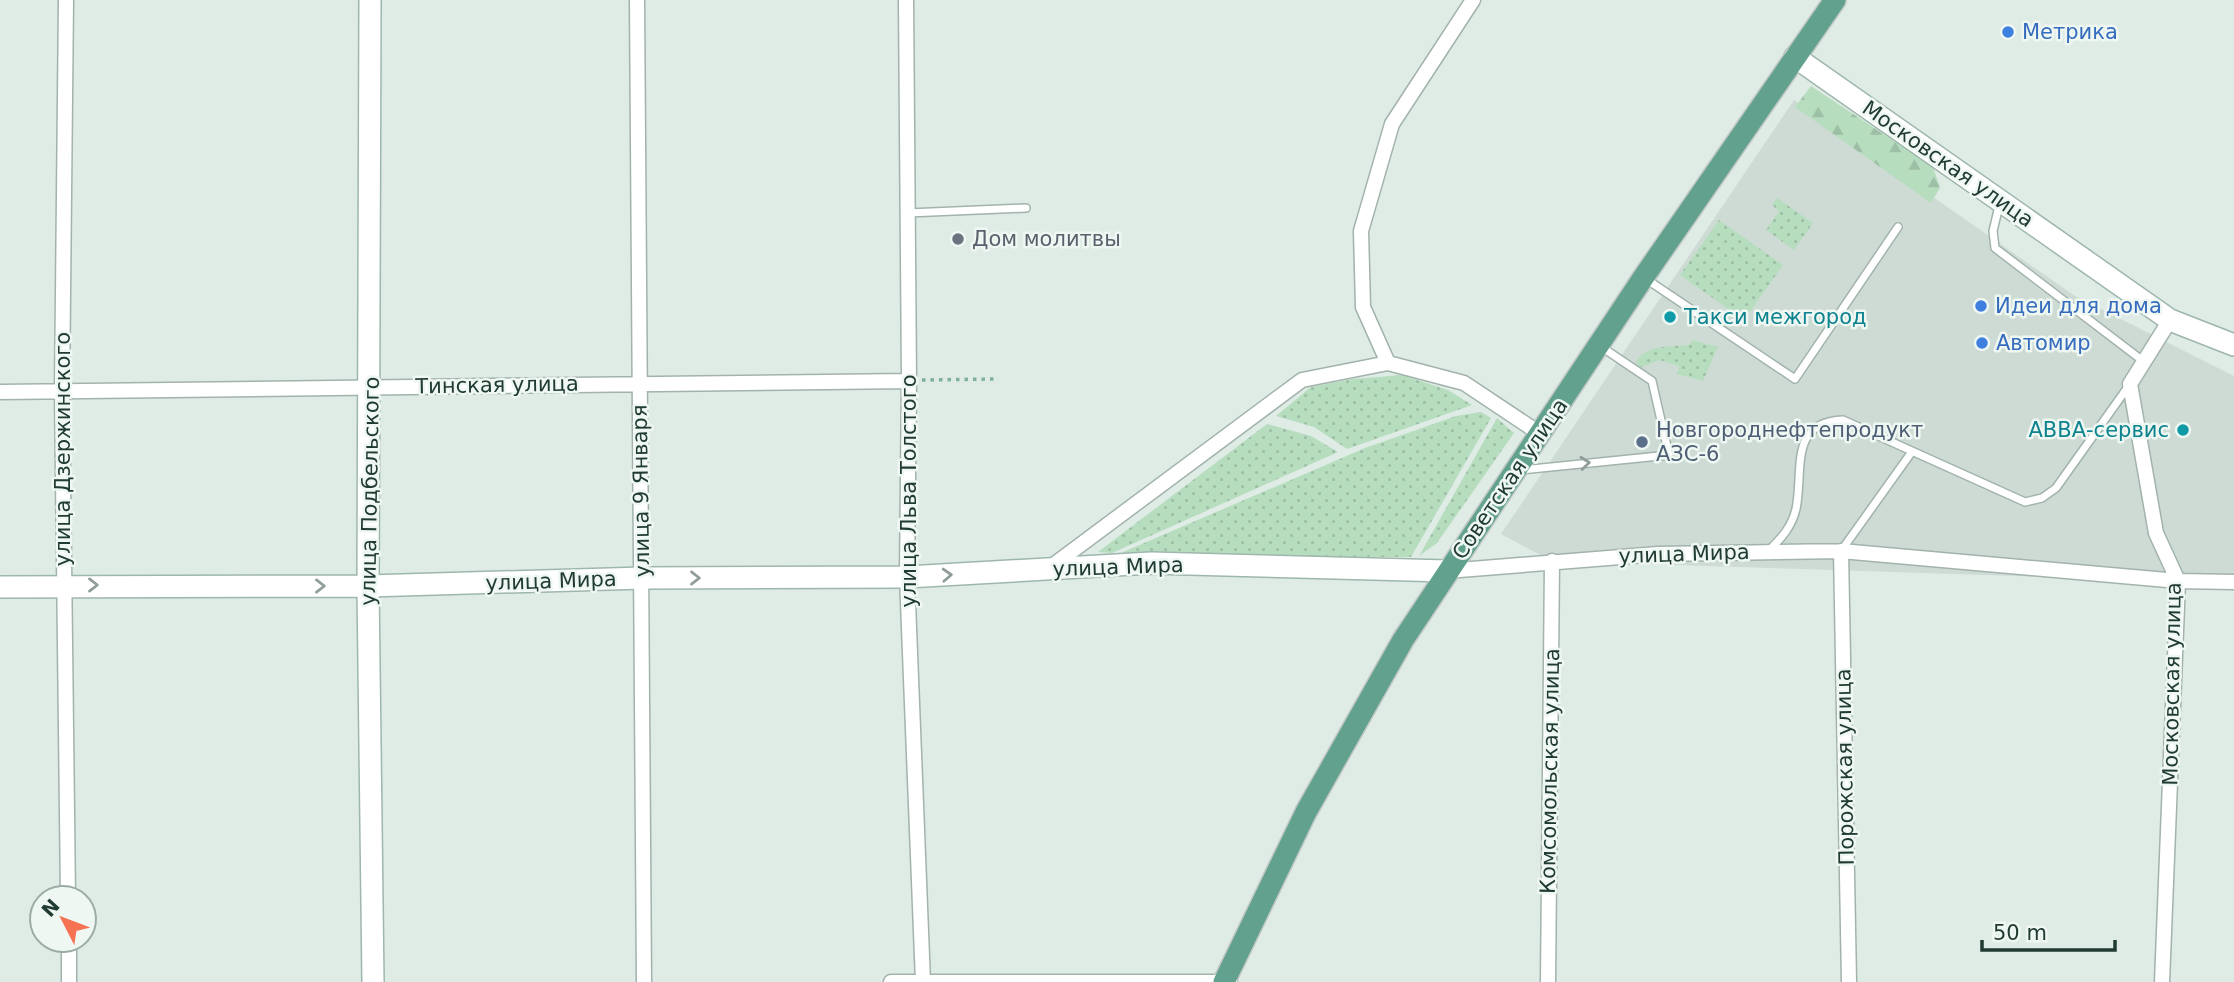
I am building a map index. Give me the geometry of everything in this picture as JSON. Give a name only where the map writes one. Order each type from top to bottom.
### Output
[{"type":"main road","name":"улица Подбельского","points":[[370,0],[371,388],[368,586],[373,982]]},
{"type":"main road","name":"Советская улица","points":[[1227,981],[1307,812],[1403,640],[1447,571],[1542,435],[1643,278],[1835,0]]},
{"type":"main road","name":"Московская улица","points":[[1795,57],[2170,320],[2234,345]]},
{"type":"main road","name":"улица Мира","points":[[0,587],[368,586],[643,578],[907,577],[1151,563],[1447,571]]},
{"type":"street","name":"улица Дзержинского","points":[[66,0],[62,585],[68,884]]},
{"type":"street","name":"улица 9 Января","points":[[637,0],[644,982]]},
{"type":"street","name":"улица Льва Толстого","points":[[906,0],[909,381],[907,577],[923,982]]},
{"type":"street","points":[[1388,363],[1363,307],[1361,231],[1392,124],[1474,0]]},
{"type":"street","points":[[2130,384],[2170,320]]},
{"type":"street","points":[[1048,569],[1302,380],[1388,363],[1464,383],[1542,435]]},
{"type":"street","name":"Тинская улица","points":[[0,391],[909,381]]},
{"type":"street","name":"Московская улица","points":[[2130,384],[2156,533],[2178,581],[2162,982]]},
{"type":"street","name":"улица Мира","points":[[1447,571],[1658,554],[1841,551],[2178,581],[2234,582]]},
{"type":"street","name":"Порожская улица","points":[[1841,551],[1849,982]]},
{"type":"street","name":"Комсомольская улица","points":[[1548,982],[1552,561]]},
{"type":"street","points":[[69,954],[69,982]]},
{"type":"street","points":[[891,982],[1227,981]]},
{"type":"lane","points":[[2001,201],[1993,232],[1995,248],[2143,361]]},
{"type":"lane","points":[[908,213],[1026,208]]},
{"type":"lane","points":[[1643,278],[1795,379],[1898,227]]},
{"type":"lane","points":[[1517,470],[1668,454],[1652,381],[1598,345]]},
{"type":"lane","points":[[1767,552],[1786,533],[1796,509],[1802,447],[1814,428],[1830,421],[1843,420],[1911,453],[2025,502],[2042,498],[2056,488],[2130,384]]},
{"type":"lane","points":[[1841,551],[1911,453]]},
{"type":"path","points":[[909,381],[994,379]]},
{"type":"shaded area","points":[[1794,100],[2075,296],[2234,376],[2234,583],[1552,561],[1501,534]]},
{"type":"green space","points":[[1811,86],[1933,167],[1940,188],[1931,203],[1795,107]]},
{"type":"green space","points":[[1777,198],[1813,223],[1794,250],[1766,230],[1779,211],[1772,205]]},
{"type":"green space","points":[[1719,220],[1783,265],[1744,320],[1680,275]]},
{"type":"green space","points":[[1693,340],[1718,347],[1703,381],[1677,374],[1679,366],[1660,360],[1639,368],[1636,362],[1653,349],[1689,345]]},
{"type":"green space","points":[[1402,375],[1448,390],[1472,405],[1347,449],[1314,427],[1276,416],[1311,387],[1353,379]]},
{"type":"green space","points":[[1481,412],[1491,418],[1411,557],[1114,556],[1365,448],[1456,416]]},
{"type":"green space","points":[[1497,418],[1514,433],[1437,543],[1419,556]]},
{"type":"green space","points":[[1267,424],[1311,436],[1338,452],[1112,553],[1098,552]]},
{"type":"place","name":"Метрика","points":[[2008,32]]},
{"type":"place","name":"Дом молитвы","points":[[958,239]]},
{"type":"place","name":"Идеи для дома","points":[[1981,306]]},
{"type":"place","name":"Такси межгород","points":[[1670,317]]},
{"type":"place","name":"Автомир","points":[[1982,343]]},
{"type":"place","name":"АВВА-сервис","points":[[2183,430]]},
{"type":"place","name":"Новгороднефтепродукт АЗС-6","points":[[1642,442]]}]
